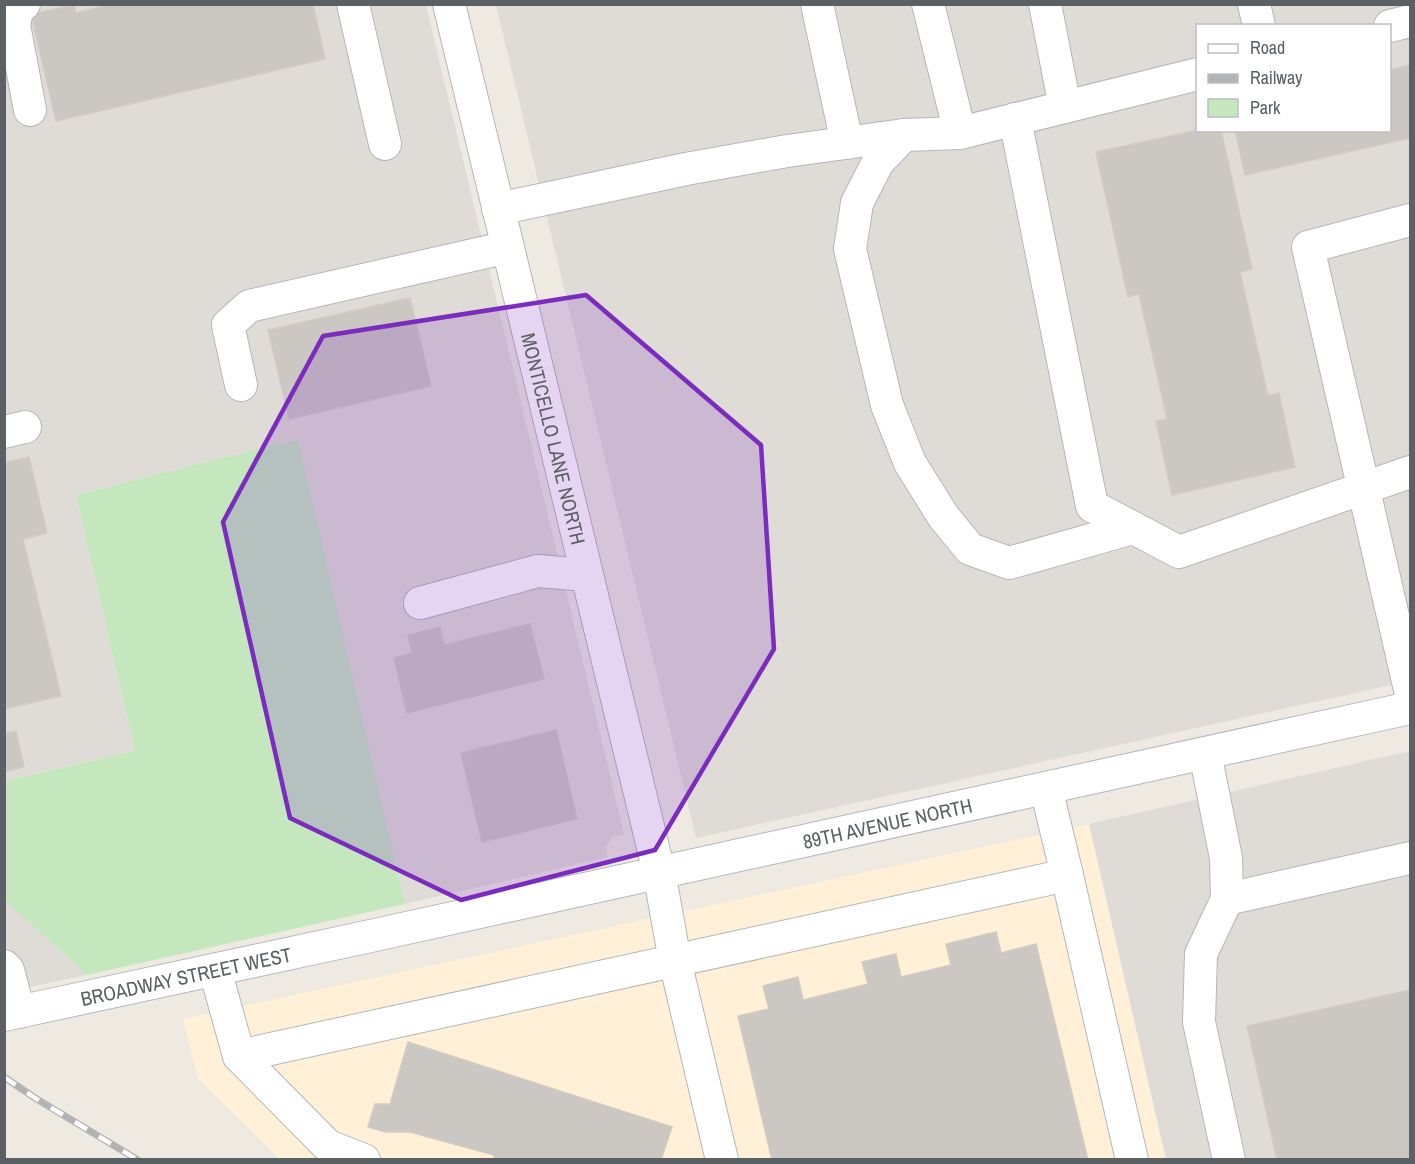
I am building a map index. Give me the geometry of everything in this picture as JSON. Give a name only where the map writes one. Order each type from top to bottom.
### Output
[{"type":"street","points":[[24,4],[17,10],[14,25],[30,110]]},
{"type":"street","points":[[353,4],[385,144]]},
{"type":"street","name":"MONTICELLO LANE NORTH","points":[[450,4],[659,873],[675,961],[722,1160]]},
{"type":"street","points":[[816,4],[847,142]]},
{"type":"street","points":[[928,4],[960,133]]},
{"type":"street","points":[[1045,4],[1065,107]]},
{"type":"street","points":[[1254,4],[1259,24]]},
{"type":"street","points":[[1391,26],[1410,21]]},
{"type":"street","points":[[498,209],[686,169],[787,151],[904,135],[960,133],[1196,74]]},
{"type":"street","points":[[1015,119],[1092,506],[1179,552],[1410,472]]},
{"type":"street","points":[[904,135],[878,162],[857,203],[850,249],[887,405],[910,463],[943,516],[970,549],[1009,563],[1133,528]]},
{"type":"street","points":[[1410,220],[1308,247],[1410,690]]},
{"type":"street","points":[[241,385],[228,325],[249,306],[508,247]]},
{"type":"street","points":[[420,603],[538,571],[586,575]]},
{"type":"street","name":"89TH AVENUE NORTH","points":[[366,938],[1410,708]]},
{"type":"street","points":[[1205,753],[1226,858],[1227,899],[1201,954],[1199,1022],[1229,1160]]},
{"type":"street","points":[[1046,788],[1132,1160]]},
{"type":"street","points":[[1227,899],[1410,858]]},
{"type":"street","points":[[239,1056],[1067,875]]},
{"type":"street","name":"BROADWAY STREET WEST","points":[[12,1013],[366,938]]},
{"type":"street","points":[[4,966],[8,970],[12,1013]]},
{"type":"street","points":[[215,970],[239,1056],[328,1146],[364,1160]]},
{"type":"highlighted area","points":[[586,295],[761,445],[774,649],[655,850],[461,900],[290,818],[223,522],[323,336]]},
{"type":"shaded area","points":[[4,5],[426,5],[624,834],[612,837],[606,847],[608,857],[405,904],[297,439],[76,495],[135,751],[5,781]]},
{"type":"shaded area","points":[[496,5],[1410,5],[1410,681],[696,838]]},
{"type":"shaded area","points":[[1410,751],[1410,1159],[1166,1159],[1089,824]]},
{"type":"shaded area","points":[[1089,824],[1166,1159],[280,1159],[198,1079],[183,1019]]},
{"type":"shaded area","points":[[5,899],[87,975],[5,992]]},
{"type":"green space","points":[[298,439],[405,904],[87,975],[4,899],[5,781],[135,751],[76,495]]},
{"type":"building","points":[[113,4],[313,4],[325,59],[56,121],[31,14],[74,5],[76,13]]},
{"type":"building","points":[[1410,65],[1410,138],[1245,175],[1235,132],[1391,132],[1391,70]]},
{"type":"building","points":[[1196,130],[1221,132],[1252,269],[1240,272],[1268,396],[1279,393],[1295,467],[1172,495],[1156,421],[1167,419],[1139,294],[1128,297],[1096,152]]},
{"type":"building","points":[[410,298],[431,386],[289,419],[268,330]]},
{"type":"building","points":[[29,457],[47,533],[23,539],[61,696],[4,709],[4,463]]},
{"type":"building","points":[[530,624],[544,679],[407,713],[394,658],[412,653],[408,635],[440,627],[444,645]]},
{"type":"building","points":[[556,730],[577,819],[482,842],[461,753]]},
{"type":"building","points":[[16,731],[24,767],[4,772],[4,733]]},
{"type":"building","points":[[996,932],[1001,953],[1036,944],[1088,1160],[772,1160],[738,1016],[769,1009],[763,986],[798,977],[803,1000],[868,984],[862,962],[896,954],[901,977],[951,965],[946,944]]},
{"type":"building","points":[[1410,990],[1410,1160],[1277,1160],[1247,1026]]},
{"type":"building","points":[[408,1042],[672,1127],[661,1160],[494,1160],[494,1155],[410,1132],[386,1132],[368,1127],[375,1104],[390,1104]]},
{"type":"railway","points":[[4,1077],[138,1160]]}]
